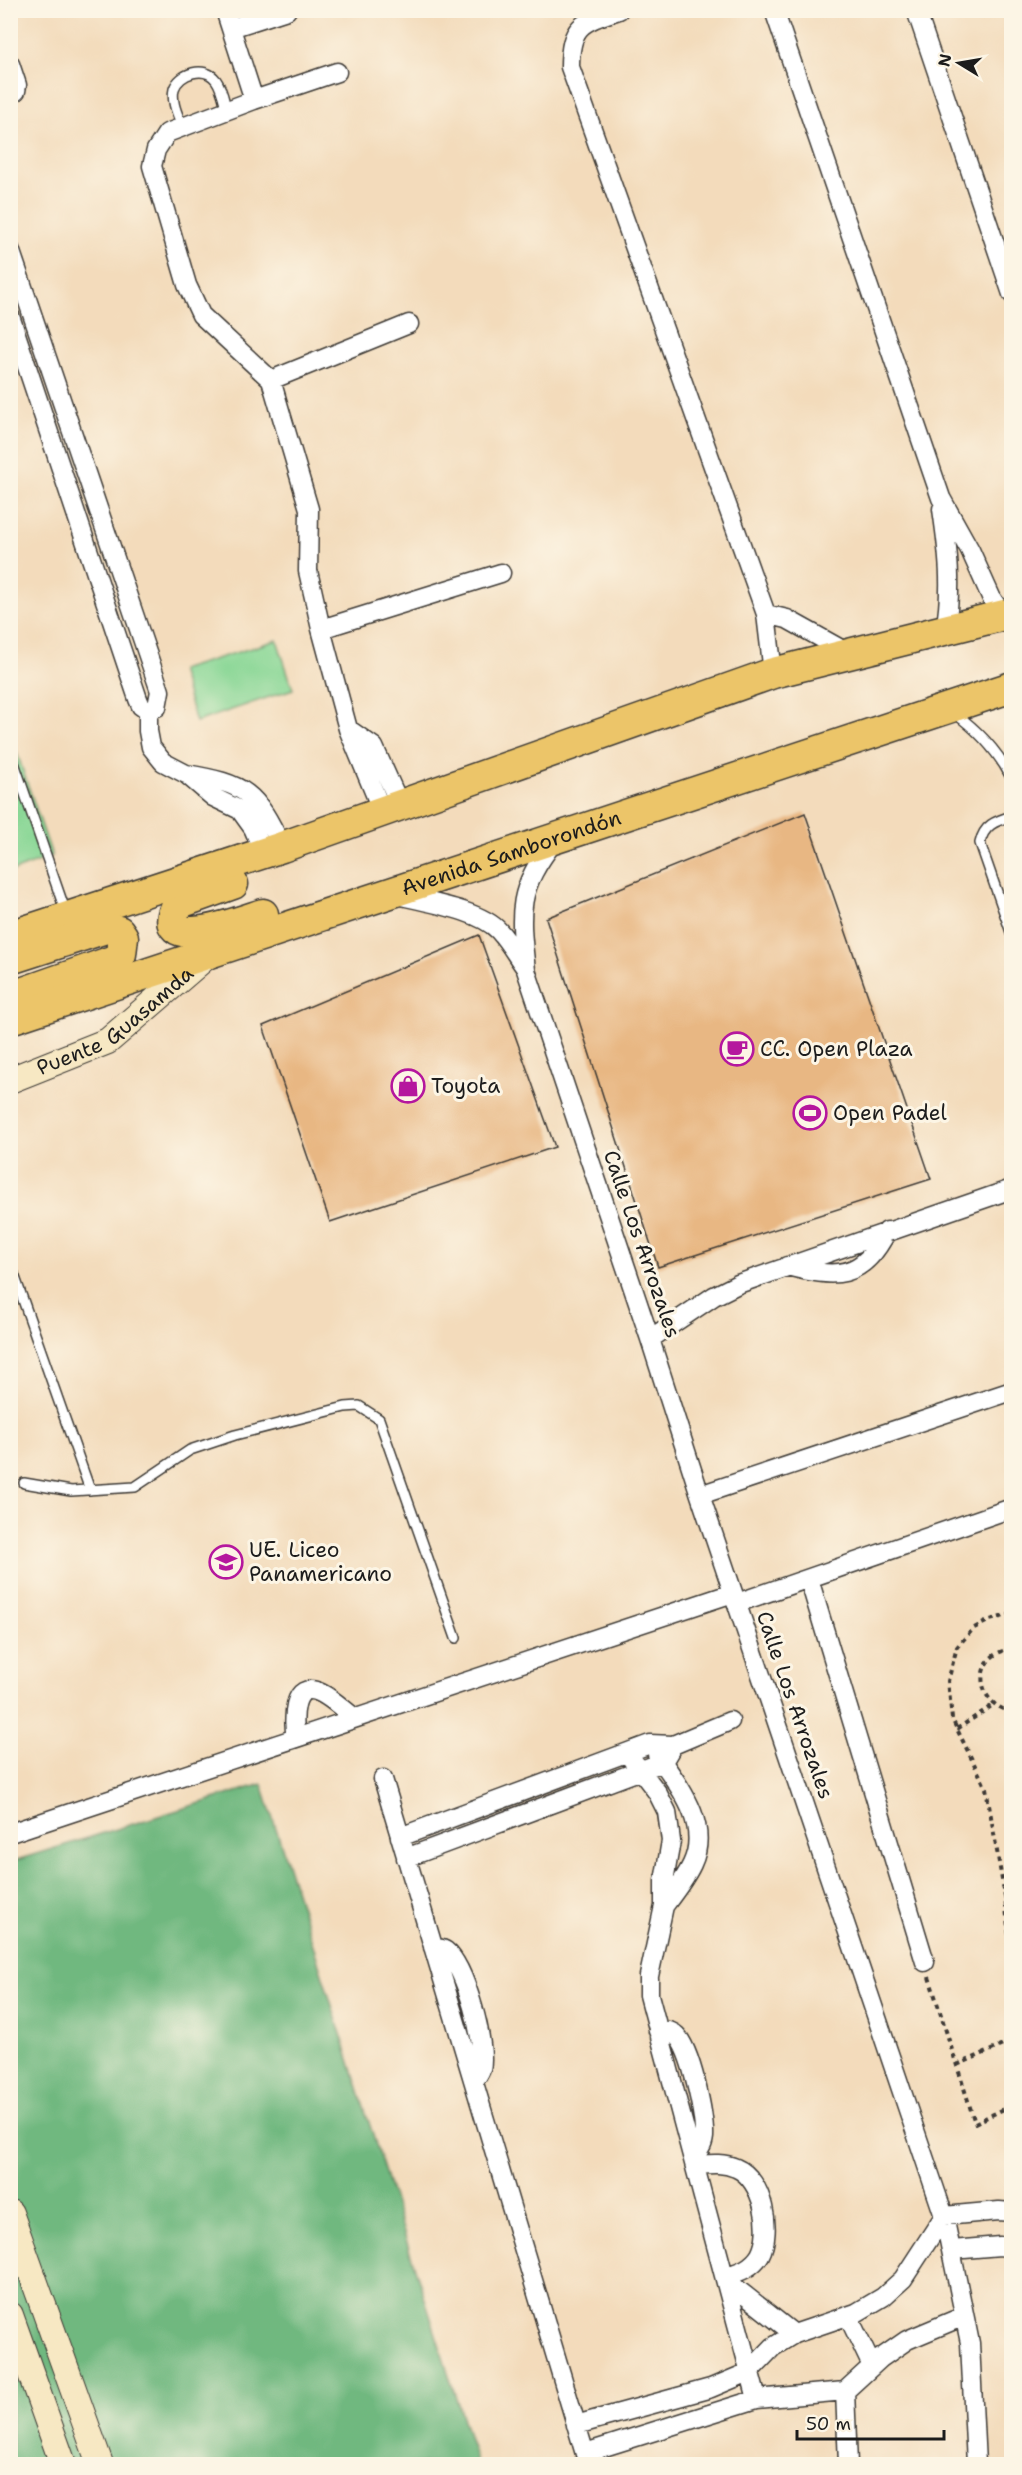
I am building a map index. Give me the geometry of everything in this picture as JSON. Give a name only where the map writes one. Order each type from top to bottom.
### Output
[{"type":"highway","points":[[10,936],[273,850],[773,673],[1007,614]]},
{"type":"highway","name":"Avenida Samborondón","points":[[10,1019],[1011,687]]},
{"type":"highway","points":[[273,850],[258,874],[176,907],[172,921],[175,929],[180,933],[195,933],[332,896],[388,892]]},
{"type":"highway","points":[[10,959],[106,928],[119,931],[123,937],[121,954],[115,960],[10,997]]},
{"type":"main road","name":"Puente Guasamda","points":[[10,1080],[108,1041],[212,951]]},
{"type":"main road","points":[[10,2213],[100,2464]]},
{"type":"main road","points":[[10,2315],[63,2464]]},
{"type":"street","points":[[254,100],[228,19],[287,10]]},
{"type":"street","points":[[619,10],[586,21],[575,34],[570,49],[570,67],[766,614],[773,673]]},
{"type":"street","points":[[774,10],[941,498],[970,550],[978,571],[1007,614]]},
{"type":"street","points":[[916,10],[1011,294]]},
{"type":"street","points":[[10,64],[17,85],[16,91],[10,96]]},
{"type":"street","points":[[337,72],[167,133],[156,150],[152,166],[186,285],[201,315],[272,380],[309,509],[308,571],[348,729],[374,747],[391,808]]},
{"type":"street","points":[[10,249],[15,275],[42,344],[160,691],[157,707],[148,711]]},
{"type":"street","points":[[10,316],[138,699],[148,711],[148,731],[152,747],[163,762],[186,774],[213,797],[240,810],[273,850]]},
{"type":"street","points":[[272,380],[409,324]]},
{"type":"street","points":[[22,351],[42,344]]},
{"type":"street","points":[[67,486],[88,479]]},
{"type":"street","points":[[941,498],[950,578],[950,606],[945,630]]},
{"type":"street","points":[[950,578],[978,571]]},
{"type":"street","points":[[321,629],[501,573]]},
{"type":"street","points":[[110,612],[131,605]]},
{"type":"street","points":[[766,614],[787,619],[806,628],[848,653]]},
{"type":"street","points":[[769,637],[806,628]]},
{"type":"street","name":"Calle Los Arrozales","points":[[556,838],[539,861],[528,883],[522,906],[520,922],[526,970],[651,1339],[700,1495],[944,2216],[970,2343],[976,2464]]},
{"type":"street","name":"Calle Los Arrozales","points":[[388,892],[484,920],[499,930],[526,970]]},
{"type":"street","points":[[10,1093],[108,1041]]},
{"type":"street","points":[[651,1339],[714,1296],[738,1284],[1011,1189]]},
{"type":"street","points":[[787,1266],[832,1275],[847,1272],[866,1260],[879,1246],[887,1231]]},
{"type":"street","points":[[700,1495],[1011,1391]]},
{"type":"street","points":[[10,1833],[355,1718],[735,1598],[808,1579],[1011,1508]]},
{"type":"street","points":[[808,1579],[925,1962]]},
{"type":"street","points":[[296,1738],[294,1706],[301,1695],[309,1691],[319,1692],[355,1718]]},
{"type":"street","points":[[400,1837],[650,1744],[673,1745],[730,1721]]},
{"type":"street","points":[[650,1744],[682,1790],[696,1826],[696,1850],[692,1864],[664,1906]]},
{"type":"street","points":[[406,1858],[663,1762],[673,1745]]},
{"type":"street","points":[[627,1753],[657,1792],[667,1812],[671,1840],[663,1881],[664,1906],[649,1976],[649,1995],[658,2031],[666,2030],[675,2034],[684,2048],[695,2082],[703,2115],[704,2139],[694,2161],[727,2279],[757,2400]]},
{"type":"street","points":[[383,1779],[587,2459],[757,2400],[845,2391],[872,2366],[907,2340],[964,2316]]},
{"type":"street","points":[[520,1792],[529,1812]]},
{"type":"street","points":[[694,2161],[738,2168],[750,2179],[761,2199],[766,2222],[765,2241],[760,2256],[747,2269],[727,2279]]},
{"type":"street","points":[[576,2425],[711,2388],[749,2372],[773,2347],[794,2334],[848,2316],[883,2297],[903,2279],[944,2216],[1011,2212]]},
{"type":"street","points":[[952,2250],[1000,2246],[1011,2248]]},
{"type":"street","points":[[727,2279],[794,2334]]},
{"type":"street","points":[[848,2316],[872,2366]]},
{"type":"street","points":[[845,2391],[848,2464]]},
{"type":"lane","points":[[182,126],[173,98],[175,87],[179,81],[192,73],[202,71],[210,73],[217,81],[227,111]]},
{"type":"lane","points":[[946,707],[972,725],[1008,762],[1011,779]]},
{"type":"lane","points":[[10,751],[68,917]]},
{"type":"lane","points":[[1011,816],[993,821],[982,832],[980,843],[1011,935]]},
{"type":"lane","points":[[10,1263],[90,1490]]},
{"type":"lane","points":[[24,1483],[57,1490],[135,1487],[190,1450],[235,1435],[345,1407],[359,1406],[379,1419],[456,1638]]},
{"type":"path","points":[[1011,1614],[990,1620],[974,1629],[957,1647],[948,1681],[952,1719],[986,1788],[1005,1897],[1011,1966]]},
{"type":"path","points":[[1011,1648],[996,1653],[984,1669],[983,1689],[993,1705],[1011,1712]]},
{"type":"path","points":[[957,1729],[993,1705]]},
{"type":"path","points":[[925,1962],[975,2123],[1011,2104]]},
{"type":"path","points":[[957,2065],[1011,2041]]},
{"type":"green space","points":[[277,640],[293,689],[196,722],[180,670]]},
{"type":"green space","points":[[10,733],[52,856],[11,872],[10,872]]},
{"type":"green space","points":[[262,1784],[477,2464],[11,2464],[10,1862]]},
{"type":"building","name":"CC. Open Plaza","points":[[805,813],[931,1179],[658,1267],[546,918]]},
{"type":"building","name":"Toyota","points":[[479,935],[555,1147],[330,1222],[263,1026]]},
{"type":"place","name":"CC. Open Plaza","points":[[737,1049]]},
{"type":"place","name":"Toyota","points":[[408,1086]]},
{"type":"place","name":"Open Padel","points":[[810,1113]]},
{"type":"place","name":"UE. Liceo Panamericano","points":[[226,1562]]}]
